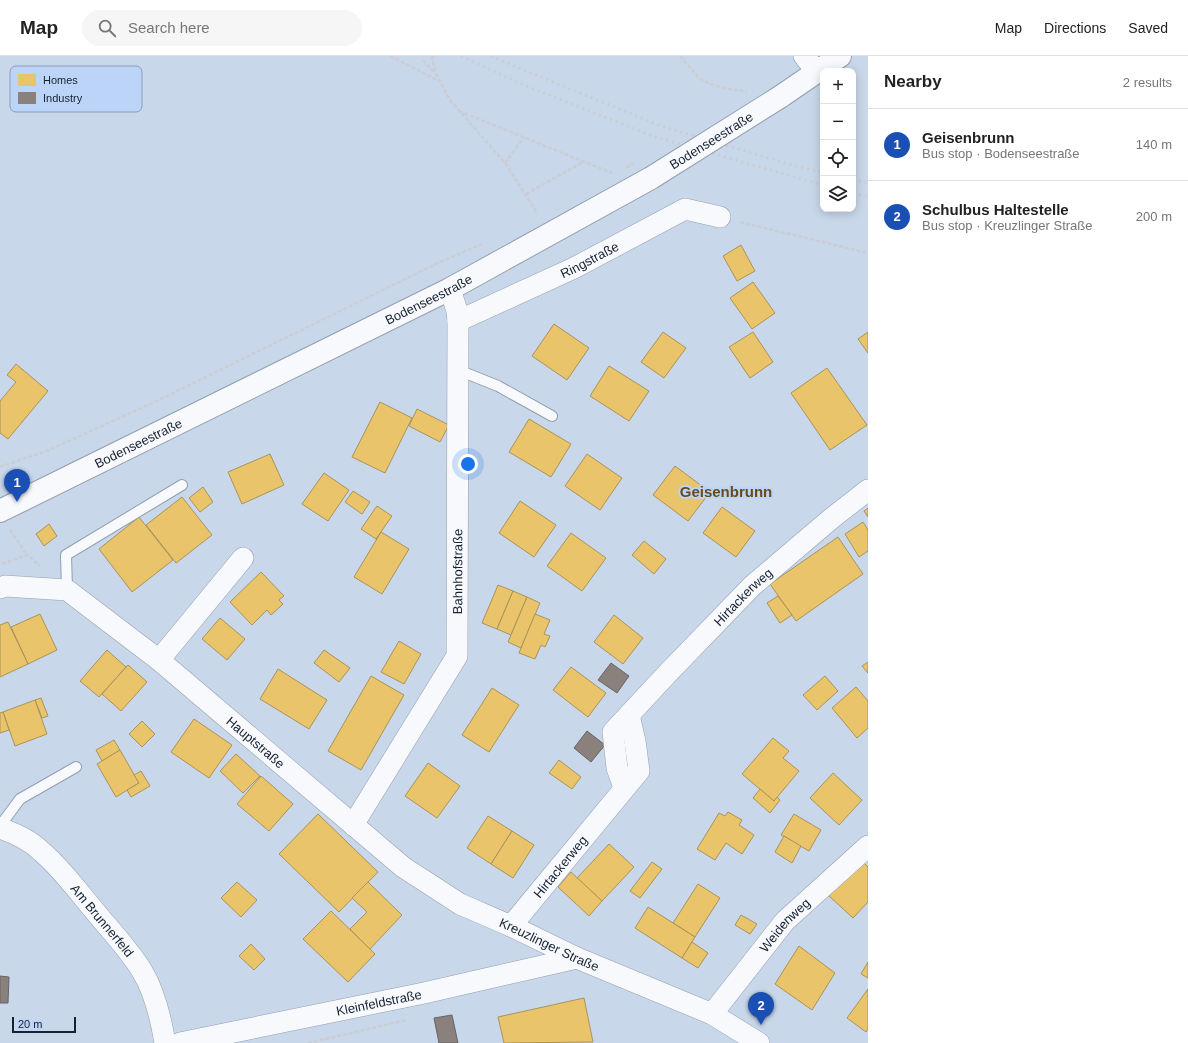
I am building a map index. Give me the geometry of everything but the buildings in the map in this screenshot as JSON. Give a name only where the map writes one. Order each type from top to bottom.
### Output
[{"type":"main road","name":"Bodenseestraße","points":[[4,518],[450,289],[652,178],[780,97],[811,64],[840,56]]},
{"type":"street","name":"Ringstraße","points":[[458,321],[574,268],[685,209],[720,217]]},
{"type":"street","name":"Bahnhofstraße","points":[[353,825],[457,656],[458,321],[457,311],[450,289]]},
{"type":"street","name":"Hirtackerweg","points":[[511,926],[638,771],[635,741],[629,715],[752,586],[832,518],[868,490]]},
{"type":"street","points":[[158,660],[243,558]]},
{"type":"street","points":[[0,588],[5,586],[67,590]]},
{"type":"street","name":"Hauptstraße","points":[[67,590],[158,660],[353,825]]},
{"type":"street","name":"Kreuzlinger Straße","points":[[353,825],[403,867],[460,904],[511,926],[577,958],[712,1014],[759,1043]]},
{"type":"street","name":"Am Brunnerfeld","points":[[0,827],[18,834],[42,852],[68,879],[122,944],[142,971],[153,994],[165,1043]]},
{"type":"street","name":"Weidenweg","points":[[712,1014],[785,921],[868,846]]},
{"type":"street","name":"Kleinfeldstraße","points":[[180,1043],[424,993],[577,958]]},
{"type":"lane","points":[[458,370],[498,386],[552,416]]},
{"type":"lane","points":[[67,590],[66,555],[182,485]]},
{"type":"lane","points":[[0,827],[20,799],[76,767]]},
{"type":"path","points":[[390,56],[441,82]]},
{"type":"path","points":[[433,56],[432,58],[436,74]]},
{"type":"path","points":[[680,56],[703,81],[729,90],[750,91]]},
{"type":"path","points":[[423,60],[436,74],[449,99],[505,163],[538,214]]},
{"type":"path","points":[[691,76],[695,74]]},
{"type":"path","points":[[459,111],[615,174],[608,178]]},
{"type":"path","points":[[505,163],[524,137]]},
{"type":"path","points":[[526,194],[583,162]]},
{"type":"path","points":[[620,171],[626,168]]},
{"type":"path","points":[[720,217],[868,253]]},
{"type":"path","points":[[0,467],[49,450],[160,400],[438,263],[486,243]]},
{"type":"path","points":[[4,518],[27,555]]},
{"type":"railway","points":[[461,56],[526,86],[655,137],[820,184]]},
{"type":"railway","points":[[491,56],[661,126],[799,167],[820,171]]},
{"type":"railway","points":[[856,180],[868,183]]},
{"type":"railway","points":[[856,194],[868,197]]},
{"type":"place","name":"Geisenbrunn","points":[[17,502]]},
{"type":"place","name":"Schulbus Haltestelle","points":[[761,1025]]},
{"type":"district","name":"Geisenbrunn","points":[[726,492]]}]
